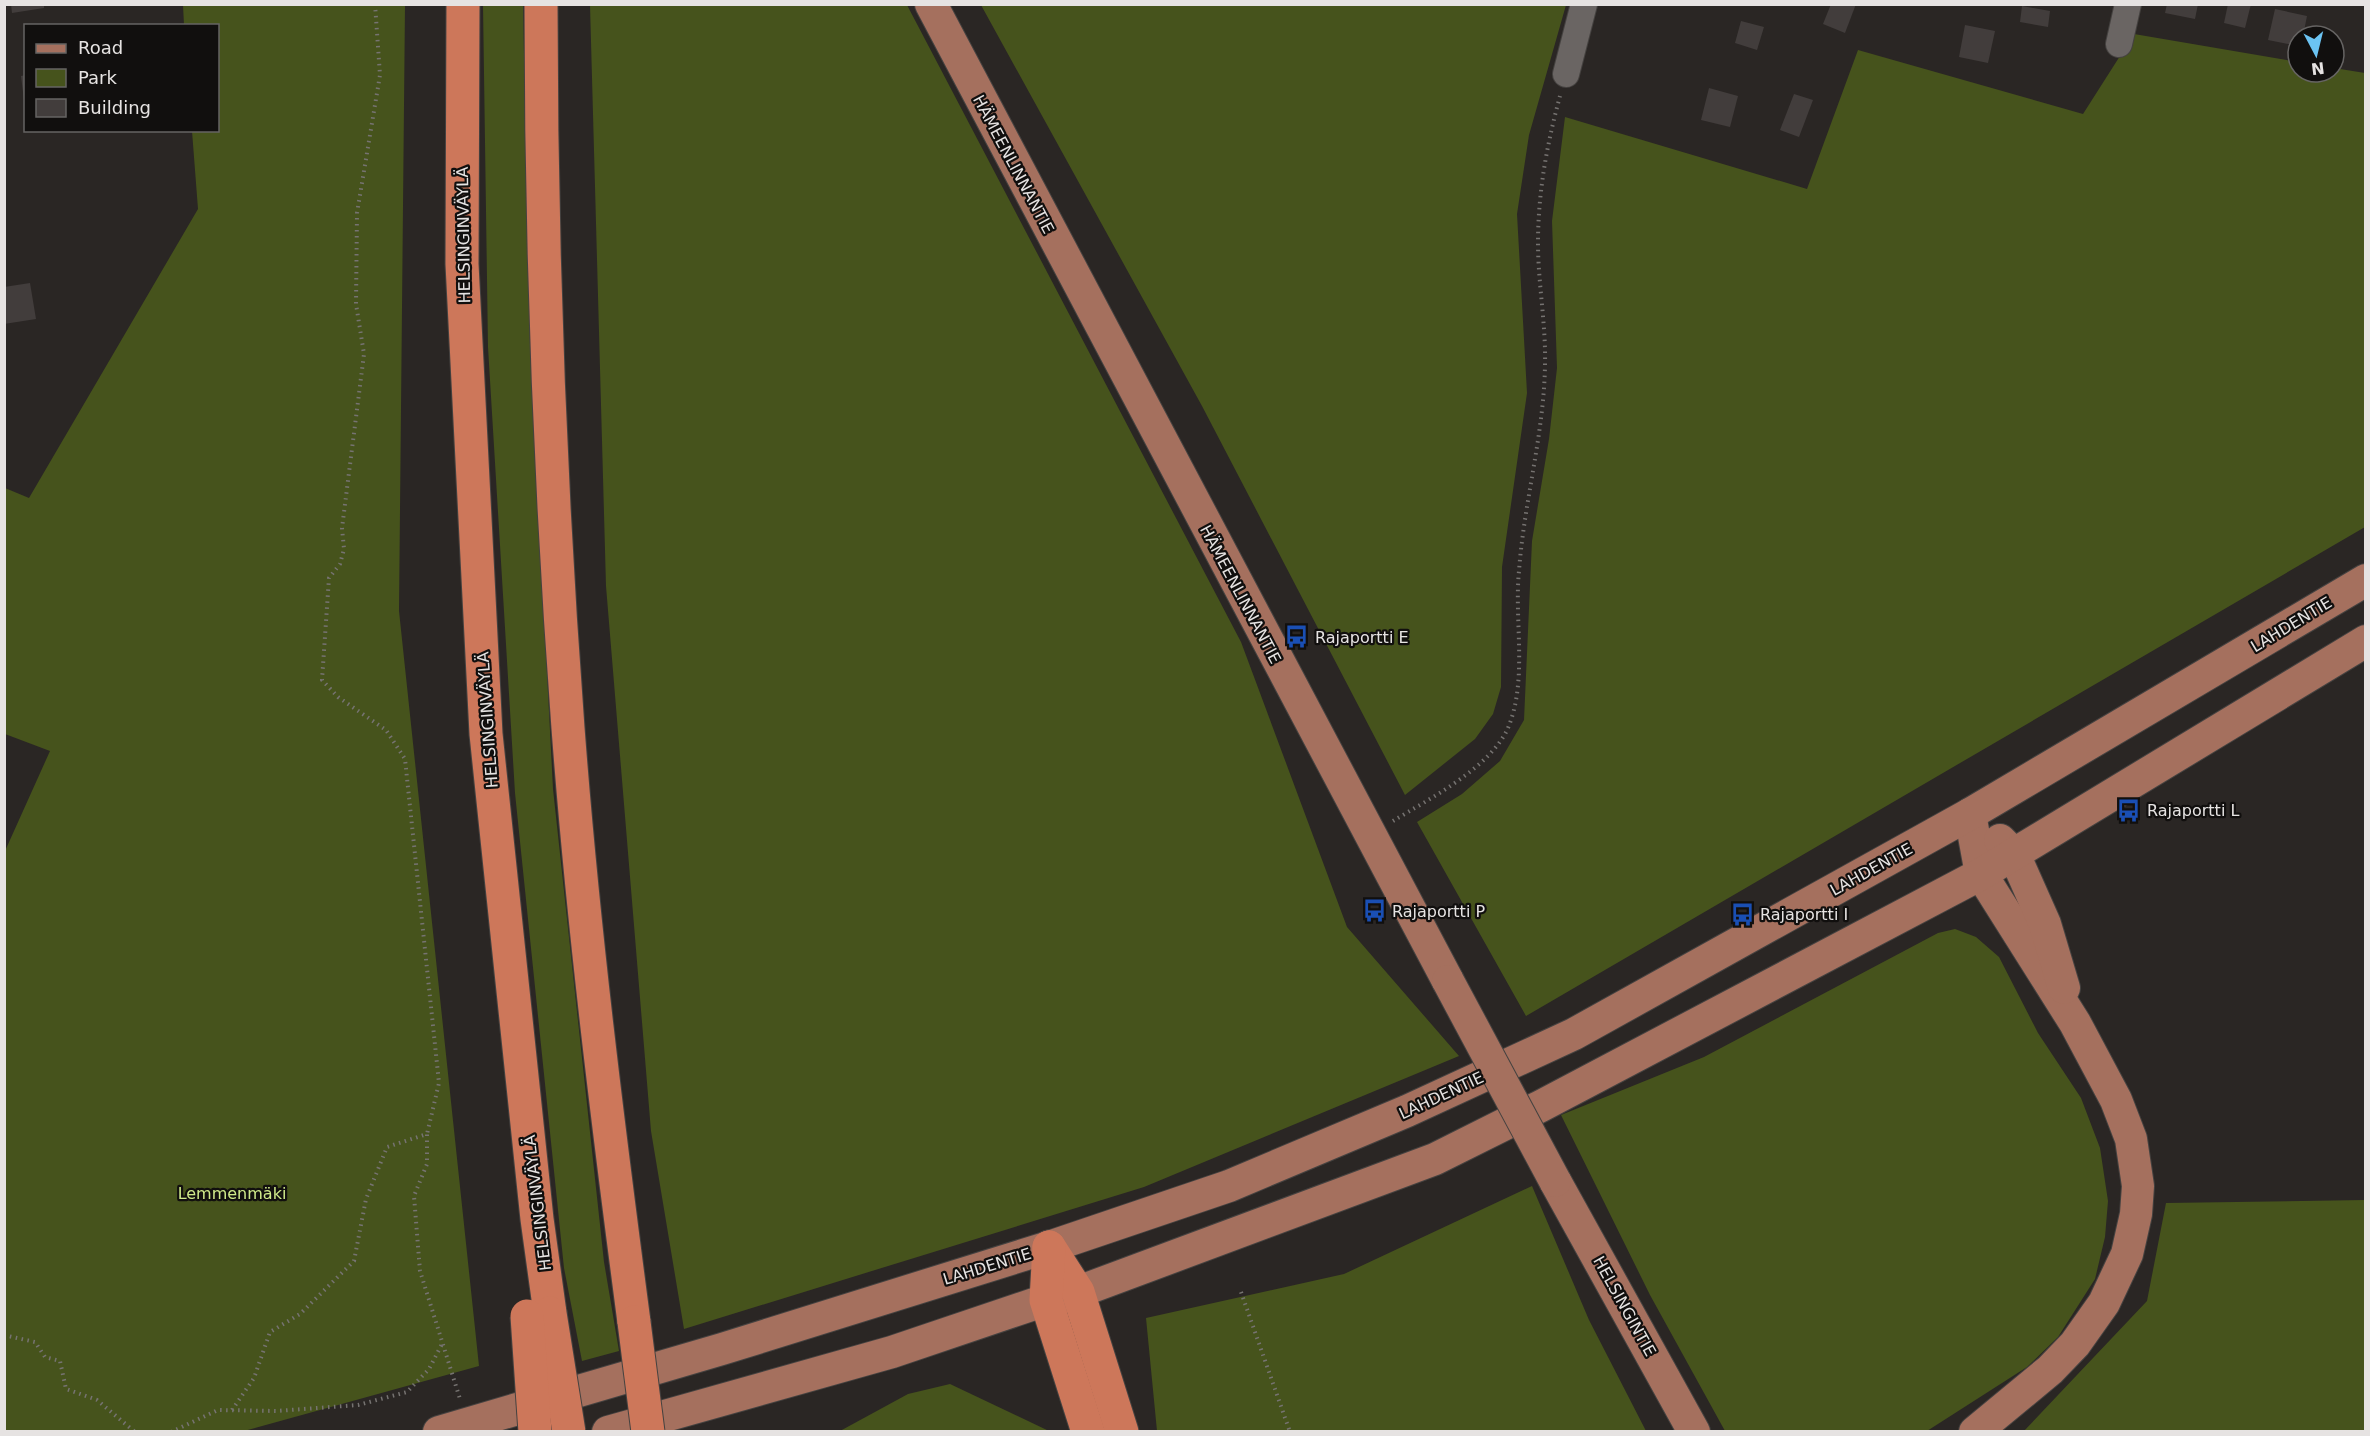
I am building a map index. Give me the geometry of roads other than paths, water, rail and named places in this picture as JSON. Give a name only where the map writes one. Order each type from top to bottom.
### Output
[{"type":"highway","name":"HELSINGINVÄYLÄ","points":[[463,4],[462,264],[486,734],[537,1219],[539,1315],[569,1431]]},
{"type":"highway","points":[[541,4],[546,266],[556,546],[568,730],[590,963],[648,1431]]},
{"type":"highway","points":[[1049,1247],[1078,1292],[1122,1431]]},
{"type":"highway","points":[[1049,1247],[1046,1300],[1088,1431]]},
{"type":"highway","points":[[535,1431],[539,1315]]},
{"type":"main road","name":"HÄMEENLINNANTIE","points":[[931,4],[1369,836],[1555,1181]]},
{"type":"main road","name":"LAHDENTIE","points":[[453,1427],[722,1349],[1049,1247],[1229,1186],[1407,1111],[1564,1038],[1970,814],[2366,580]]},
{"type":"main road","points":[[609,1431],[892,1352],[1046,1300],[1078,1292],[1435,1159],[1981,874],[2366,640]]},
{"type":"main road","points":[[1970,814],[2014,854],[2045,924],[2075,1023]]},
{"type":"main road","points":[[1970,814],[1981,874],[2075,1023],[2116,1100],[2133,1147],[2138,1186],[2136,1214],[2127,1254],[2104,1303],[2075,1344],[2008,1407],[1975,1431]]},
{"type":"main road","name":"HELSINGINTIE","points":[[1555,1181],[1694,1431]]},
{"type":"street","points":[[1566,75],[1584,4]]},
{"type":"street","points":[[2119,44],[2128,4]]},
{"type":"place","name":"Rajaportti E","points":[[1297,637]]},
{"type":"place","name":"Rajaportti L","points":[[2129,810]]},
{"type":"place","name":"Rajaportti P","points":[[1374,911]]},
{"type":"place","name":"Rajaportti I","points":[[1742,914]]},
{"type":"park label","name":"Lemmenmäki","points":[[232,1193]]}]
